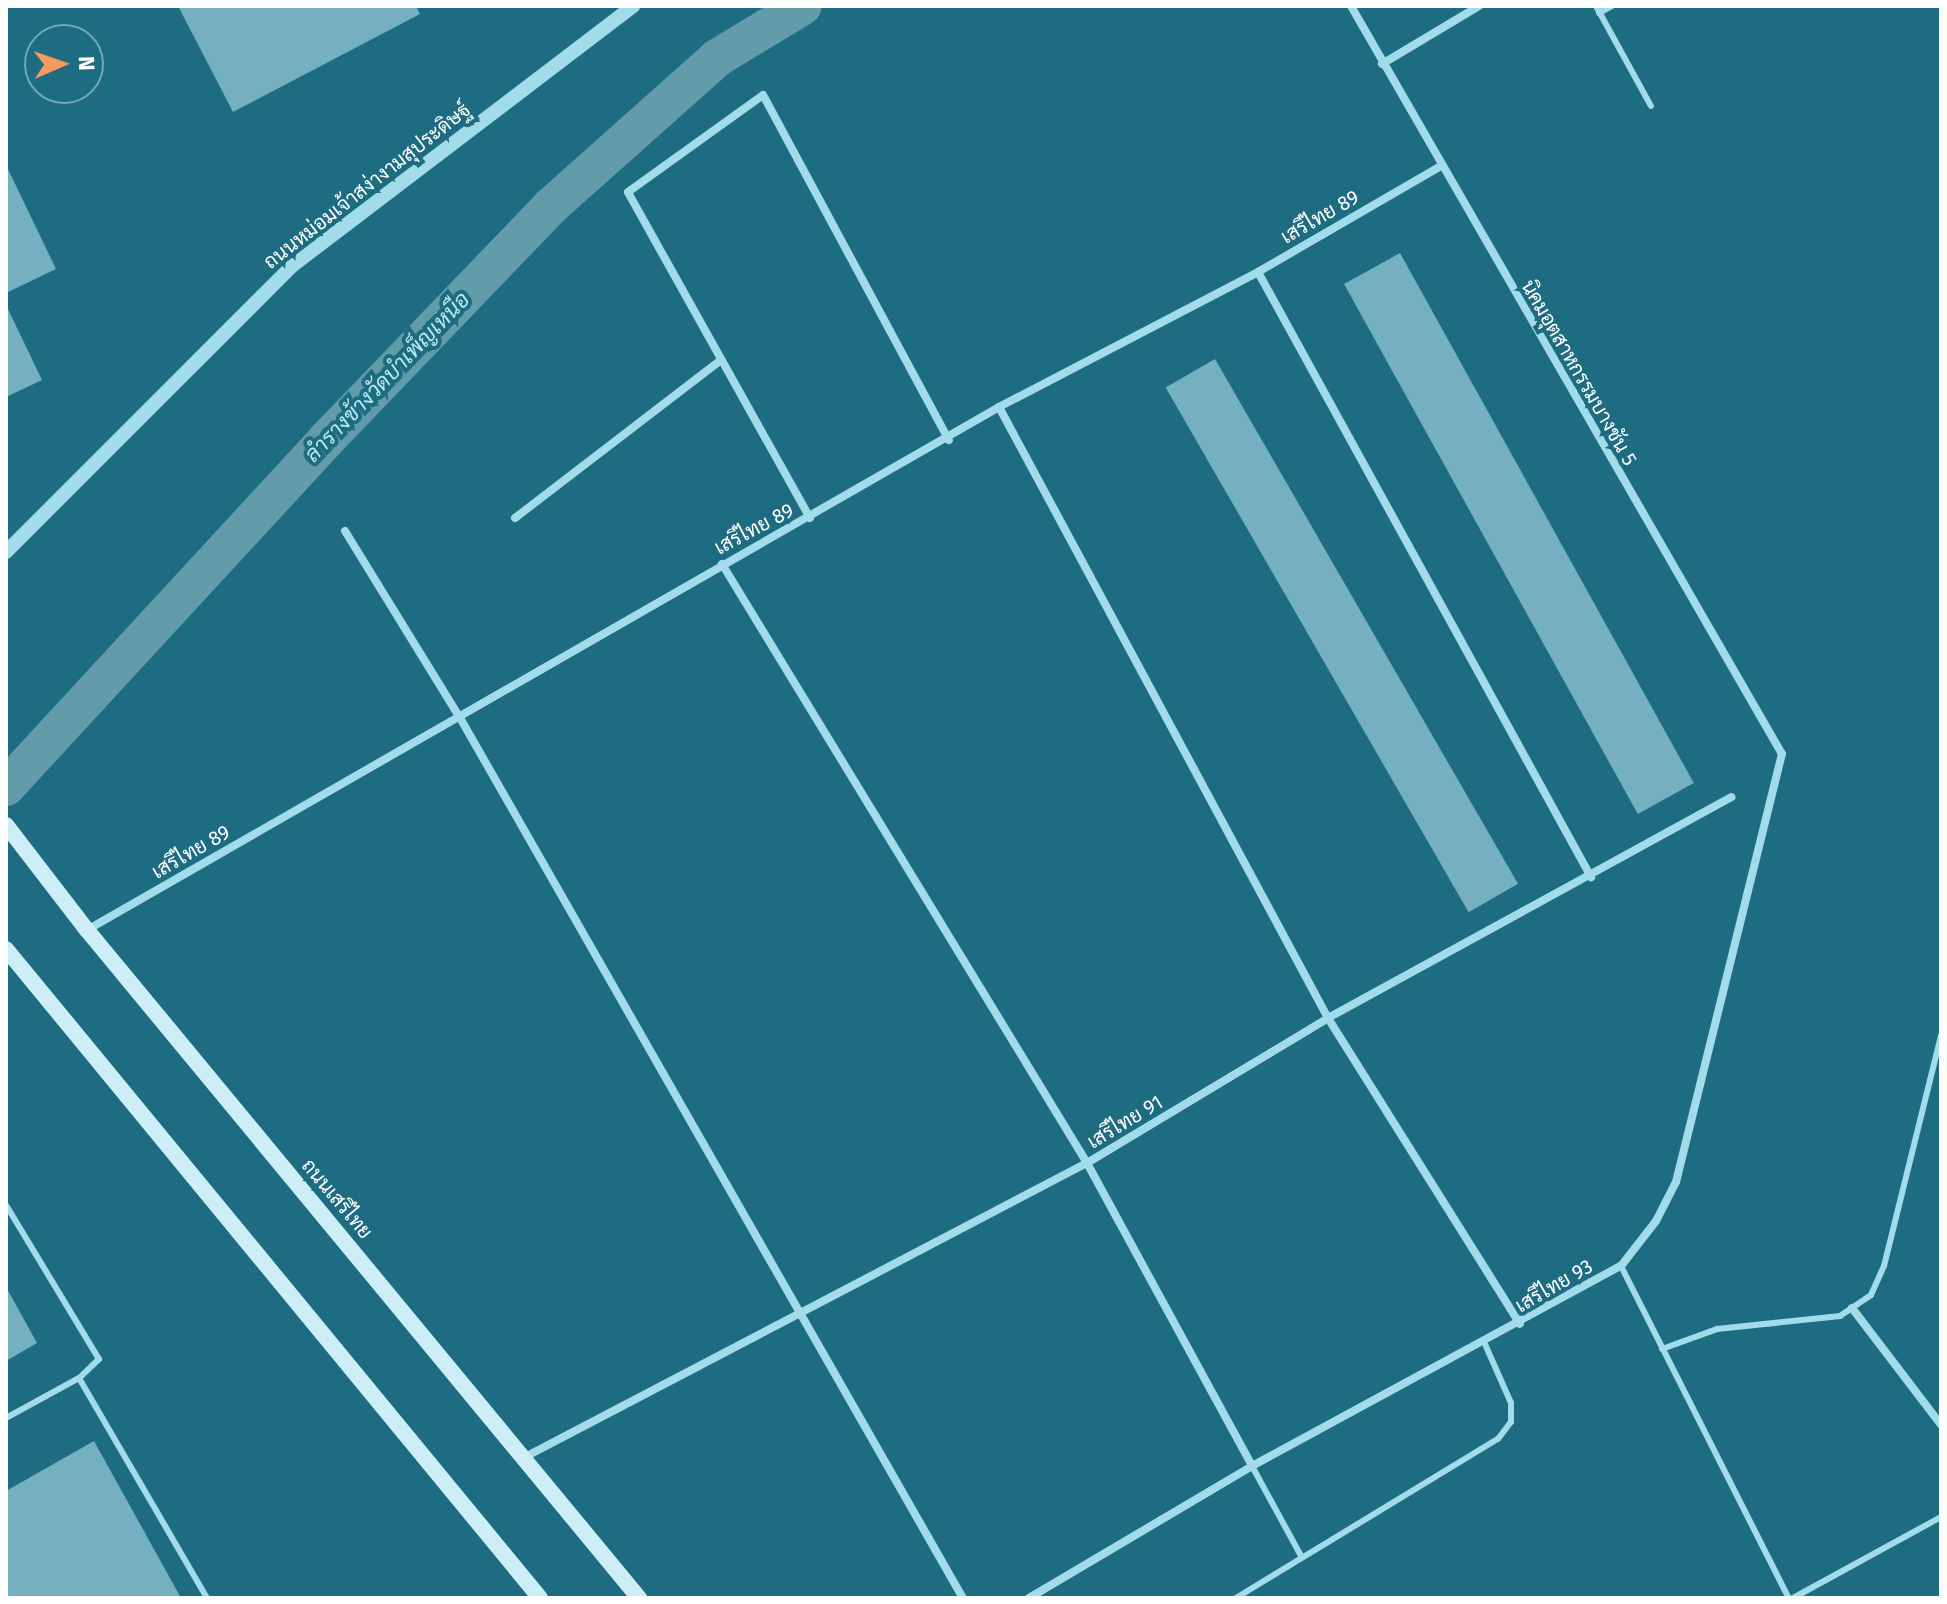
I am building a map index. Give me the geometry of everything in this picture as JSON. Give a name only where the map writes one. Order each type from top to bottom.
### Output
[{"type":"main road","name":"ถนนเสรีไทย","points":[[6,825],[87,930],[639,1598]]},
{"type":"main road","points":[[6,949],[540,1598]]},
{"type":"street","name":"ถนนหม่อมเจ้าสง่างามสุประดิษฐ์","points":[[6,552],[292,266],[633,6]]},
{"type":"street","name":"นิคมอุตสาหกรรมบางชัน 5","points":[[1351,6],[1782,754]]},
{"type":"street","points":[[1382,64],[1479,6]]},
{"type":"street","points":[[810,518],[628,192],[763,95],[949,440]]},
{"type":"street","name":"เสรีไทย 89","points":[[87,930],[722,564],[949,440],[999,407],[1258,272],[1441,166]]},
{"type":"street","points":[[1258,272],[1591,877]]},
{"type":"street","points":[[515,518],[721,360]]},
{"type":"street","points":[[999,407],[1328,1018],[1520,1324]]},
{"type":"street","points":[[345,531],[459,716],[963,1598]]},
{"type":"street","points":[[722,564],[1087,1163],[1252,1466]]},
{"type":"street","name":"เสรีไทย 93","points":[[1029,1598],[1252,1466],[1485,1344],[1621,1266],[1656,1221],[1676,1182],[1782,754]]},
{"type":"street","name":"เสรีไทย 91","points":[[525,1457],[1087,1163],[1328,1018],[1591,877],[1732,797]]},
{"type":"street","points":[[1852,1308],[1941,1425]]},
{"type":"lane","points":[[1612,6],[1598,9],[1651,106]]},
{"type":"lane","points":[[1662,1349],[1717,1329],[1840,1316],[1871,1295],[1884,1266],[1941,1035]]},
{"type":"lane","points":[[6,1205],[98,1350],[99,1359],[79,1378],[6,1418]]},
{"type":"lane","points":[[1621,1266],[1791,1598],[1941,1517]]},
{"type":"lane","points":[[1236,1598],[1498,1439],[1511,1422],[1511,1403],[1485,1344]]},
{"type":"lane","points":[[79,1378],[207,1598]]},
{"type":"lane","points":[[1252,1466],[1301,1556]]},
{"type":"building","points":[[178,6],[416,6],[420,14],[233,112]]},
{"type":"building","points":[[6,165],[56,269],[6,293]]},
{"type":"building","points":[[1400,253],[1694,783],[1638,814],[1344,284]]},
{"type":"building","points":[[6,305],[42,380],[6,397]]},
{"type":"building","points":[[1215,359],[1518,884],[1469,912],[1166,388]]},
{"type":"building","points":[[6,1287],[37,1343],[6,1361]]},
{"type":"building","points":[[94,1441],[181,1598],[6,1598],[6,1491]]},
{"type":"waterway","name":"ลำรางข้างวัดบำเพ็ญเหนือ","points":[[6,787],[326,440],[550,207],[717,58],[803,6]]}]
